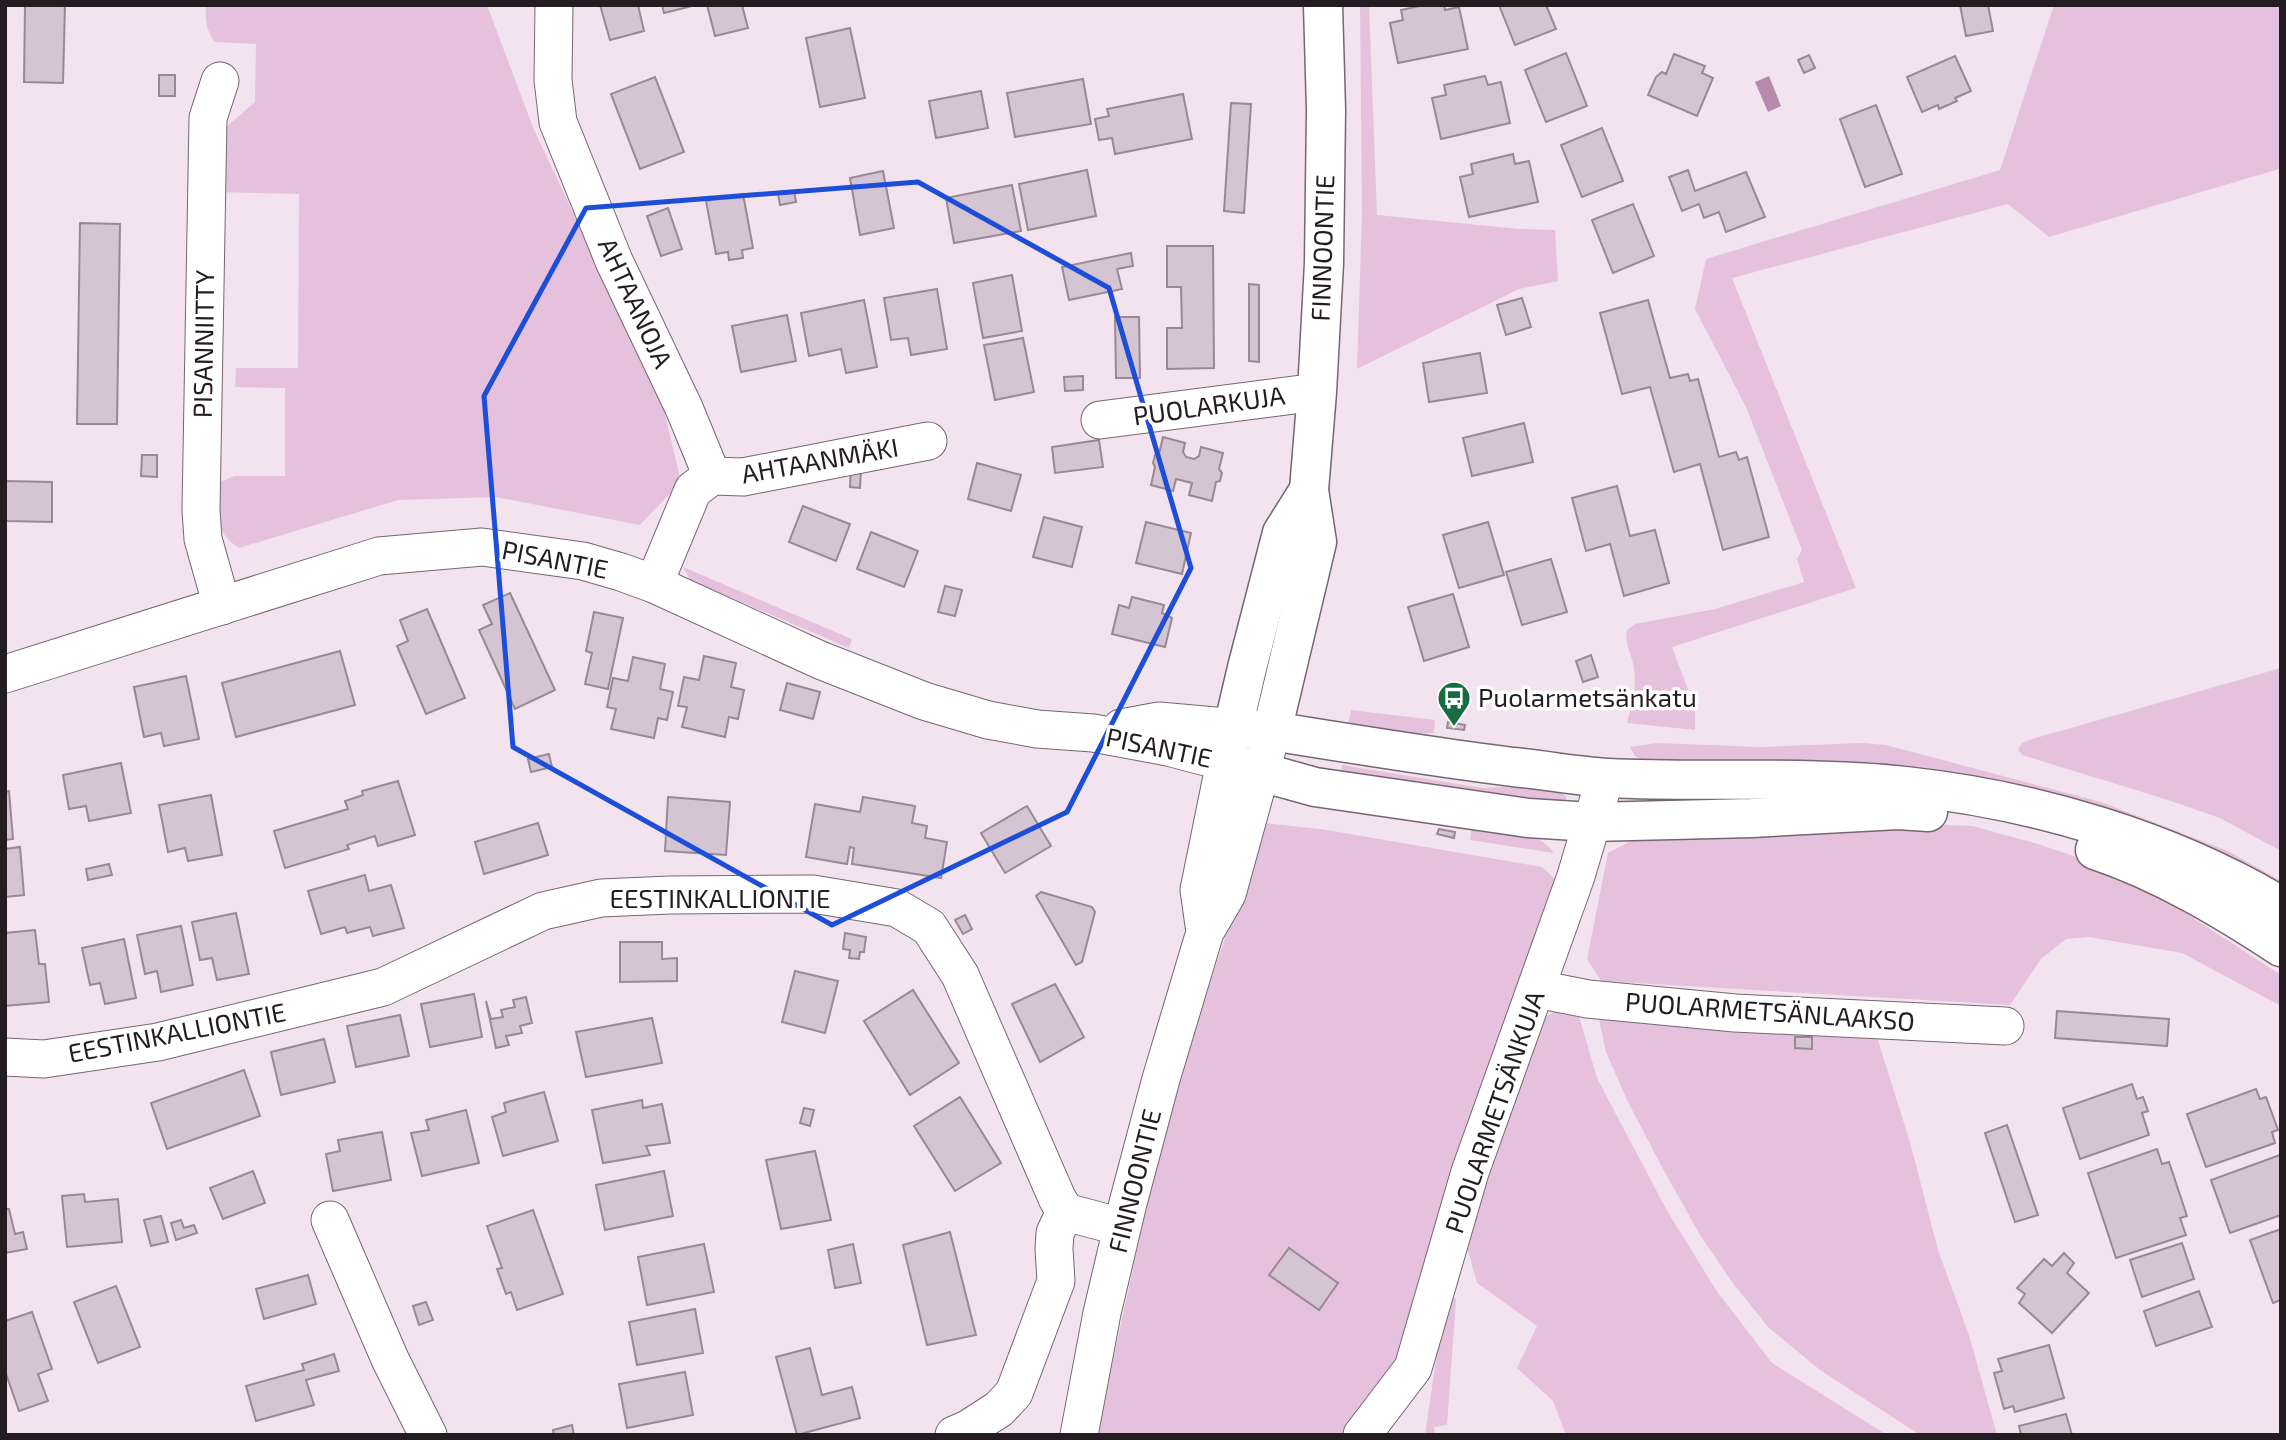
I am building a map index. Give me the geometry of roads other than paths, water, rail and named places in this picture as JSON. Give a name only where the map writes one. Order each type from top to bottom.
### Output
[{"type":"main road","name":"FINNOONTIE","points":[[1272,732],[1317,541],[1309,490],[1324,263],[1326,110],[1323,5]]},
{"type":"main road","name":"FINNOONTIE","points":[[1229,745],[1282,533],[1309,490]]},
{"type":"main road","points":[[1272,732],[1449,759],[1605,778],[1832,781],[1905,786],[1986,799],[2108,829],[2152,844],[2250,887],[2281,906]]},
{"type":"main road","points":[[1229,745],[1261,773],[1315,787],[1528,818],[1592,822],[1752,818],[1898,810],[1938,812],[1995,820],[2050,834],[2124,859],[2212,905],[2281,947]]},
{"type":"street","name":"AHTAANOJA","points":[[554,5],[553,80],[558,122],[614,261],[684,408],[712,476]]},
{"type":"street","name":"PISANNIITTY","points":[[220,81],[208,118],[201,510],[203,539],[222,606]]},
{"type":"street","name":"PUOLARKUJA","points":[[1100,420],[1317,392]]},
{"type":"street","name":"AHTAANMÄKI","points":[[712,476],[743,477],[928,441]]},
{"type":"street","points":[[654,584],[693,490],[712,476]]},
{"type":"street","name":"PISANTIE","points":[[5,674],[379,556],[471,547],[507,549],[583,561],[654,584],[820,660],[924,701],[988,720],[1037,729],[1093,733],[1168,747],[1229,745]]},
{"type":"street","points":[[1229,745],[1272,732]]},
{"type":"street","name":"FINNOONTIE","points":[[1079,1435],[1122,1227],[1161,1079],[1205,932],[1227,894],[1272,732]]},
{"type":"street","name":"FINNOONTIE","points":[[1205,932],[1199,890],[1229,745]]},
{"type":"street","name":"PUOLARMETSÄNKUJA","points":[[1362,1435],[1413,1368],[1470,1172],[1576,876],[1605,778]]},
{"type":"street","name":"EESTINKALLIONTIE","points":[[5,1057],[44,1059],[158,1042],[383,987],[542,911],[601,898],[813,894],[897,908],[929,927],[960,975],[1065,1212]]},
{"type":"street","name":"PUOLARMETSÄNLAAKSO","points":[[1537,989],[1588,999],[1735,1013],[2005,1026]]},
{"type":"street","points":[[954,1435],[999,1409],[1014,1393],[1056,1281],[1055,1233],[1065,1212],[1122,1227]]},
{"type":"street","points":[[330,1220],[390,1359],[428,1435]]},
{"type":"place","name":"Puolarmetsänkatu","points":[[1454,728]]}]
